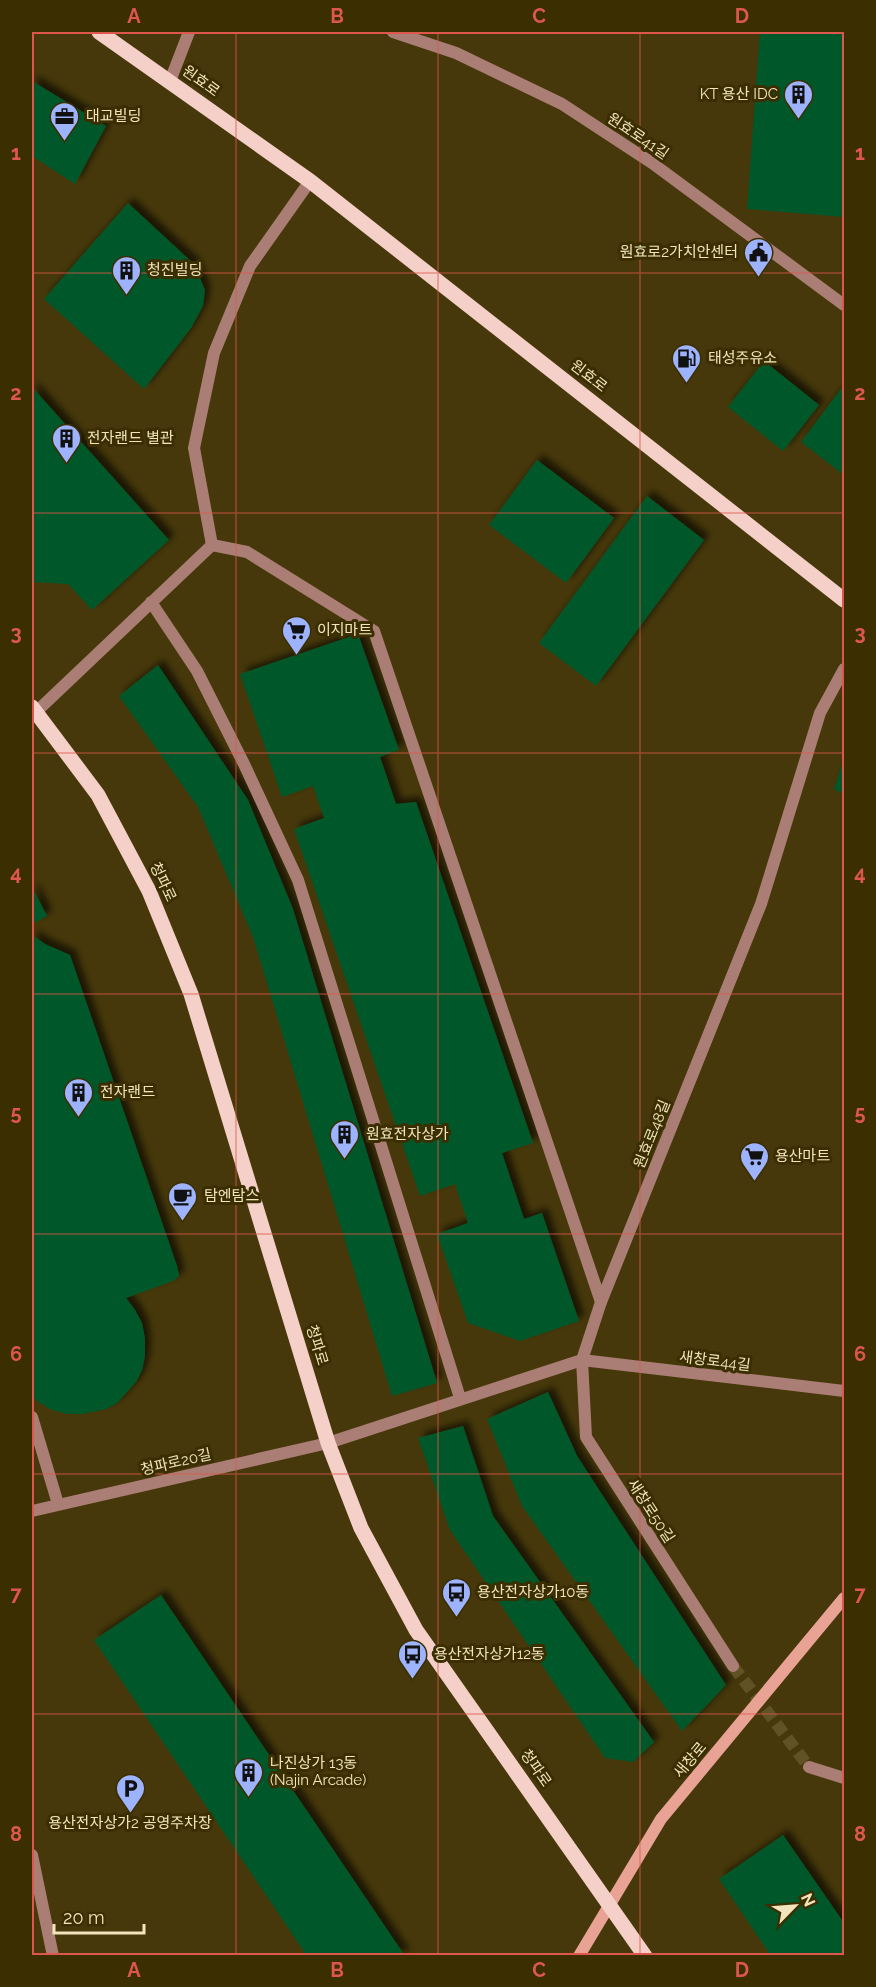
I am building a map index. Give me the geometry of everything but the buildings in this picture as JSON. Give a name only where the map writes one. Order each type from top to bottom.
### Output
[{"type":"main road","name":"원효로","points":[[99,32],[310,181],[844,600]]},
{"type":"main road","name":"청파로","points":[[34,710],[98,795],[149,891],[191,994],[328,1443],[361,1528],[416,1630],[645,1956]]},
{"type":"main road","name":"새창로","points":[[579,1956],[661,1819],[844,1598]]},
{"type":"street","points":[[170,81],[189,32]]},
{"type":"street","name":"원효로41길","points":[[393,32],[456,53],[562,104],[652,163],[844,304]]},
{"type":"street","points":[[212,545],[194,448],[214,353],[250,267],[310,181]]},
{"type":"street","points":[[34,710],[212,545]]},
{"type":"street","points":[[212,545],[247,552],[374,631],[601,1302]]},
{"type":"street","points":[[152,602],[197,671],[244,764],[298,880],[460,1398]]},
{"type":"street","name":"원효로48길","points":[[582,1360],[601,1302],[760,904],[820,713],[844,669]]},
{"type":"street","points":[[328,1443],[582,1360]]},
{"type":"street","name":"새창로44길","points":[[582,1360],[844,1391]]},
{"type":"street","name":"새창로50길","points":[[582,1360],[586,1437],[733,1666]]},
{"type":"street","points":[[32,1417],[58,1504]]},
{"type":"street","name":"청파로20길","points":[[32,1511],[328,1443]]},
{"type":"street","points":[[809,1767],[844,1778]]},
{"type":"street","points":[[32,1855],[53,1956]]},
{"type":"tunnel","points":[[733,1666],[809,1767]]},
{"type":"place","name":"KT 용산 IDC","points":[[799,120]]},
{"type":"place","name":"대교빌딩","points":[[65,142]]},
{"type":"place","name":"원효로2가치안센터","points":[[759,278]]},
{"type":"place","name":"청진빌딩","points":[[126,296]]},
{"type":"place","name":"태성주유소","points":[[687,384]]},
{"type":"place","name":"전자랜드 별관","points":[[66,464]]},
{"type":"place","name":"이지마트","points":[[296,656]]},
{"type":"place","name":"전자랜드","points":[[79,1118]]},
{"type":"place","name":"원효전자상가","points":[[345,1160]]},
{"type":"place","name":"용산마트","points":[[754,1182]]},
{"type":"place","name":"탐엔탐스","points":[[183,1222]]},
{"type":"place","name":"용산전자상가10동","points":[[456,1618]]},
{"type":"place","name":"용산전자상가12동","points":[[413,1680]]},
{"type":"place","name":"나진상가 13동 (Najin Arcade)","points":[[249,1798]]},
{"type":"place","name":"용산전자상가2 공영주차장","points":[[130,1814]]}]
